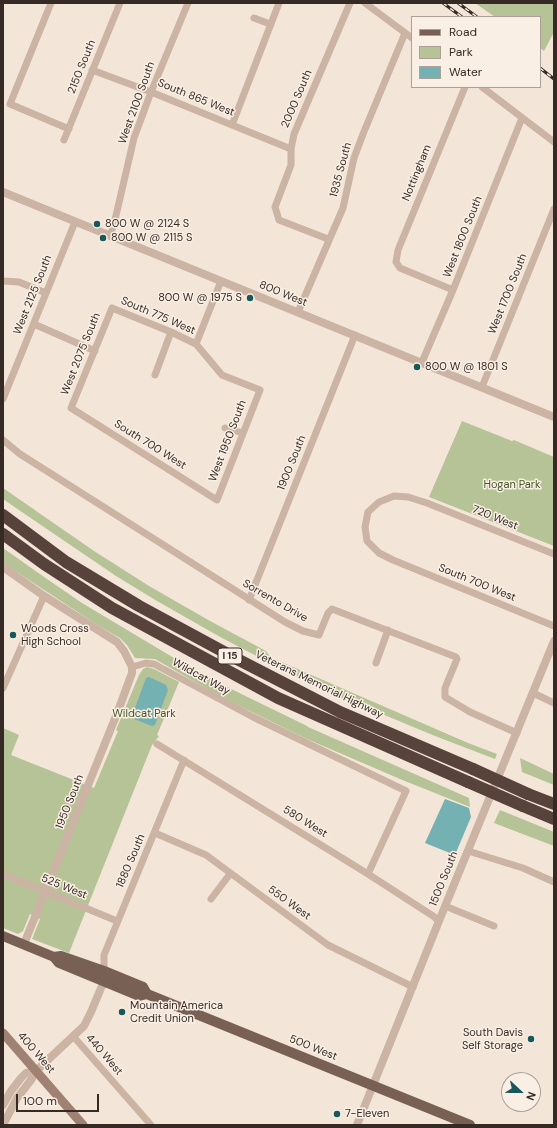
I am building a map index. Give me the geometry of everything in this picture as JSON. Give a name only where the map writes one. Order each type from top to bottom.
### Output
[{"type":"highway","name":"Veterans Memorial Highway","points":[[3,515],[66,562],[139,606],[216,648],[340,712],[554,804]]},
{"type":"highway","name":"I 15","points":[[3,534],[44,564],[112,608],[278,698],[554,819]]},
{"type":"main road","name":"500 West","points":[[3,936],[54,957],[62,956],[104,976],[142,987],[147,994],[470,1125]]},
{"type":"main road","name":"400 West","points":[[3,1033],[83,1125]]},
{"type":"street","points":[[51,3],[10,104],[69,129]]},
{"type":"street","name":"2150 South","points":[[64,140],[120,3]]},
{"type":"street","name":"West 2100 South","points":[[110,236],[134,138],[151,92],[188,3]]},
{"type":"street","points":[[232,125],[279,3]]},
{"type":"street","name":"2000 South","points":[[328,239],[279,220],[275,207],[291,165],[291,149],[294,134],[350,3]]},
{"type":"street","points":[[365,3],[411,37]]},
{"type":"street","points":[[254,18],[270,24]]},
{"type":"street","name":"1935 South","points":[[298,312],[328,239],[343,208],[354,158],[405,33]]},
{"type":"street","name":"South 865 West","points":[[92,70],[151,92],[291,149]]},
{"type":"street","name":"Nottingham","points":[[453,290],[400,268],[396,262],[398,250],[465,88]]},
{"type":"street","points":[[483,88],[554,142]]},
{"type":"street","name":"West 1800 South","points":[[422,362],[453,290],[522,118]]},
{"type":"street","name":"800 West","points":[[3,192],[554,417]]},
{"type":"street","name":"West 1700 South","points":[[482,387],[554,209]]},
{"type":"street","name":"West 2125 South","points":[[3,400],[75,222]]},
{"type":"street","points":[[3,281],[20,282],[46,293]]},
{"type":"street","points":[[196,344],[221,281]]},
{"type":"street","name":"South 775 West","points":[[112,308],[196,344]]},
{"type":"street","name":"West 2075 South","points":[[72,408],[112,308]]},
{"type":"street","points":[[34,324],[95,351]]},
{"type":"street","points":[[155,375],[171,332]]},
{"type":"street","name":"1900 South","points":[[249,600],[355,335]]},
{"type":"street","name":"West 1950 South","points":[[196,344],[222,375],[260,390],[217,500]]},
{"type":"street","name":"South 700 West","points":[[72,408],[217,500]]},
{"type":"street","points":[[225,428],[243,434]]},
{"type":"street","name":"Sorrento Drive","points":[[3,440],[20,454],[249,600],[303,631],[319,635],[328,613],[332,609],[456,657],[457,659],[445,688],[445,697],[470,712],[517,733]]},
{"type":"street","name":"720 West","points":[[393,560],[379,553],[367,541],[365,527],[368,512],[379,502],[394,496],[408,497],[427,503],[554,554]]},
{"type":"street","name":"South 700 West","points":[[393,560],[554,626]]},
{"type":"street","points":[[3,567],[44,596],[117,642],[124,651],[132,667]]},
{"type":"street","points":[[3,688],[44,596]]},
{"type":"street","points":[[376,663],[388,630]]},
{"type":"street","name":"1500 South","points":[[357,1125],[554,641]]},
{"type":"street","name":"Wildcat Way","points":[[132,667],[146,663],[154,664],[252,717],[406,790],[368,874]]},
{"type":"street","name":"1950 South","points":[[24,944],[118,711],[132,673],[132,667]]},
{"type":"street","points":[[533,693],[554,703]]},
{"type":"street","name":"580 West","points":[[158,744],[368,874],[439,921]]},
{"type":"street","name":"1880 South","points":[[104,976],[104,955],[155,834],[184,760]]},
{"type":"street","name":"550 West","points":[[155,834],[206,855],[328,945],[413,987]]},
{"type":"street","points":[[468,851],[523,868],[554,882]]},
{"type":"street","name":"525 West","points":[[3,874],[118,921]]},
{"type":"street","points":[[212,900],[230,874]]},
{"type":"street","points":[[445,906],[494,926]]},
{"type":"street","points":[[3,1125],[16,1098],[31,1080],[36,1071],[80,1031],[87,1022],[104,976]]},
{"type":"street","name":"440 West","points":[[74,1036],[150,1125]]},
{"type":"street","points":[[3,1105],[10,1091],[21,1078],[26,1073],[36,1071]]},
{"type":"green space","points":[[475,3],[554,3],[554,32],[544,51],[541,49],[541,16],[494,16]]},
{"type":"green space","name":"Hogan Park","points":[[462,421],[512,441],[514,440],[554,457],[554,546],[429,497]]},
{"type":"green space","points":[[3,488],[94,551],[149,586],[266,651],[270,657],[468,743],[497,754],[495,759],[382,714],[381,715],[339,697],[222,638],[116,576],[16,508],[3,499]]},
{"type":"green space","points":[[3,548],[82,603],[174,658],[221,684],[308,727],[469,798],[470,807],[307,739],[223,698],[155,659],[135,658],[127,645],[120,638],[99,626],[3,563]]},
{"type":"green space","name":"Wildcat Park","points":[[147,667],[179,682],[157,735],[159,736],[152,745],[69,953],[32,939],[40,919],[30,914],[23,931],[18,934],[3,928],[3,728],[19,735],[11,755],[94,788],[118,731],[116,730],[139,675],[143,669]]},
{"type":"green space","points":[[520,758],[554,774],[554,785],[522,772]]},
{"type":"green space","points":[[500,810],[554,832],[554,846],[494,823]]},
{"type":"water","points":[[149,677],[166,685],[168,690],[155,725],[152,726],[134,719],[132,716],[146,678]]},
{"type":"water","points":[[445,799],[469,808],[471,817],[455,855],[425,843]]},
{"type":"railway","points":[[443,3],[461,16]]},
{"type":"railway","points":[[458,3],[476,16]]},
{"type":"railway","points":[[541,69],[554,79]]},
{"type":"place","name":"800 W @ 2124 S","points":[[97,224]]},
{"type":"place","name":"800 W @ 2115 S","points":[[103,238]]},
{"type":"place","name":"800 W @ 1975 S","points":[[250,298]]},
{"type":"place","name":"800 W @ 1801 S","points":[[417,367]]},
{"type":"place","name":"Woods Cross High School","points":[[13,635]]},
{"type":"place","name":"Mountain America Credit Union","points":[[122,1012]]},
{"type":"place","name":"South Davis Self Storage","points":[[531,1039]]},
{"type":"place","name":"7-Eleven","points":[[337,1114]]}]
